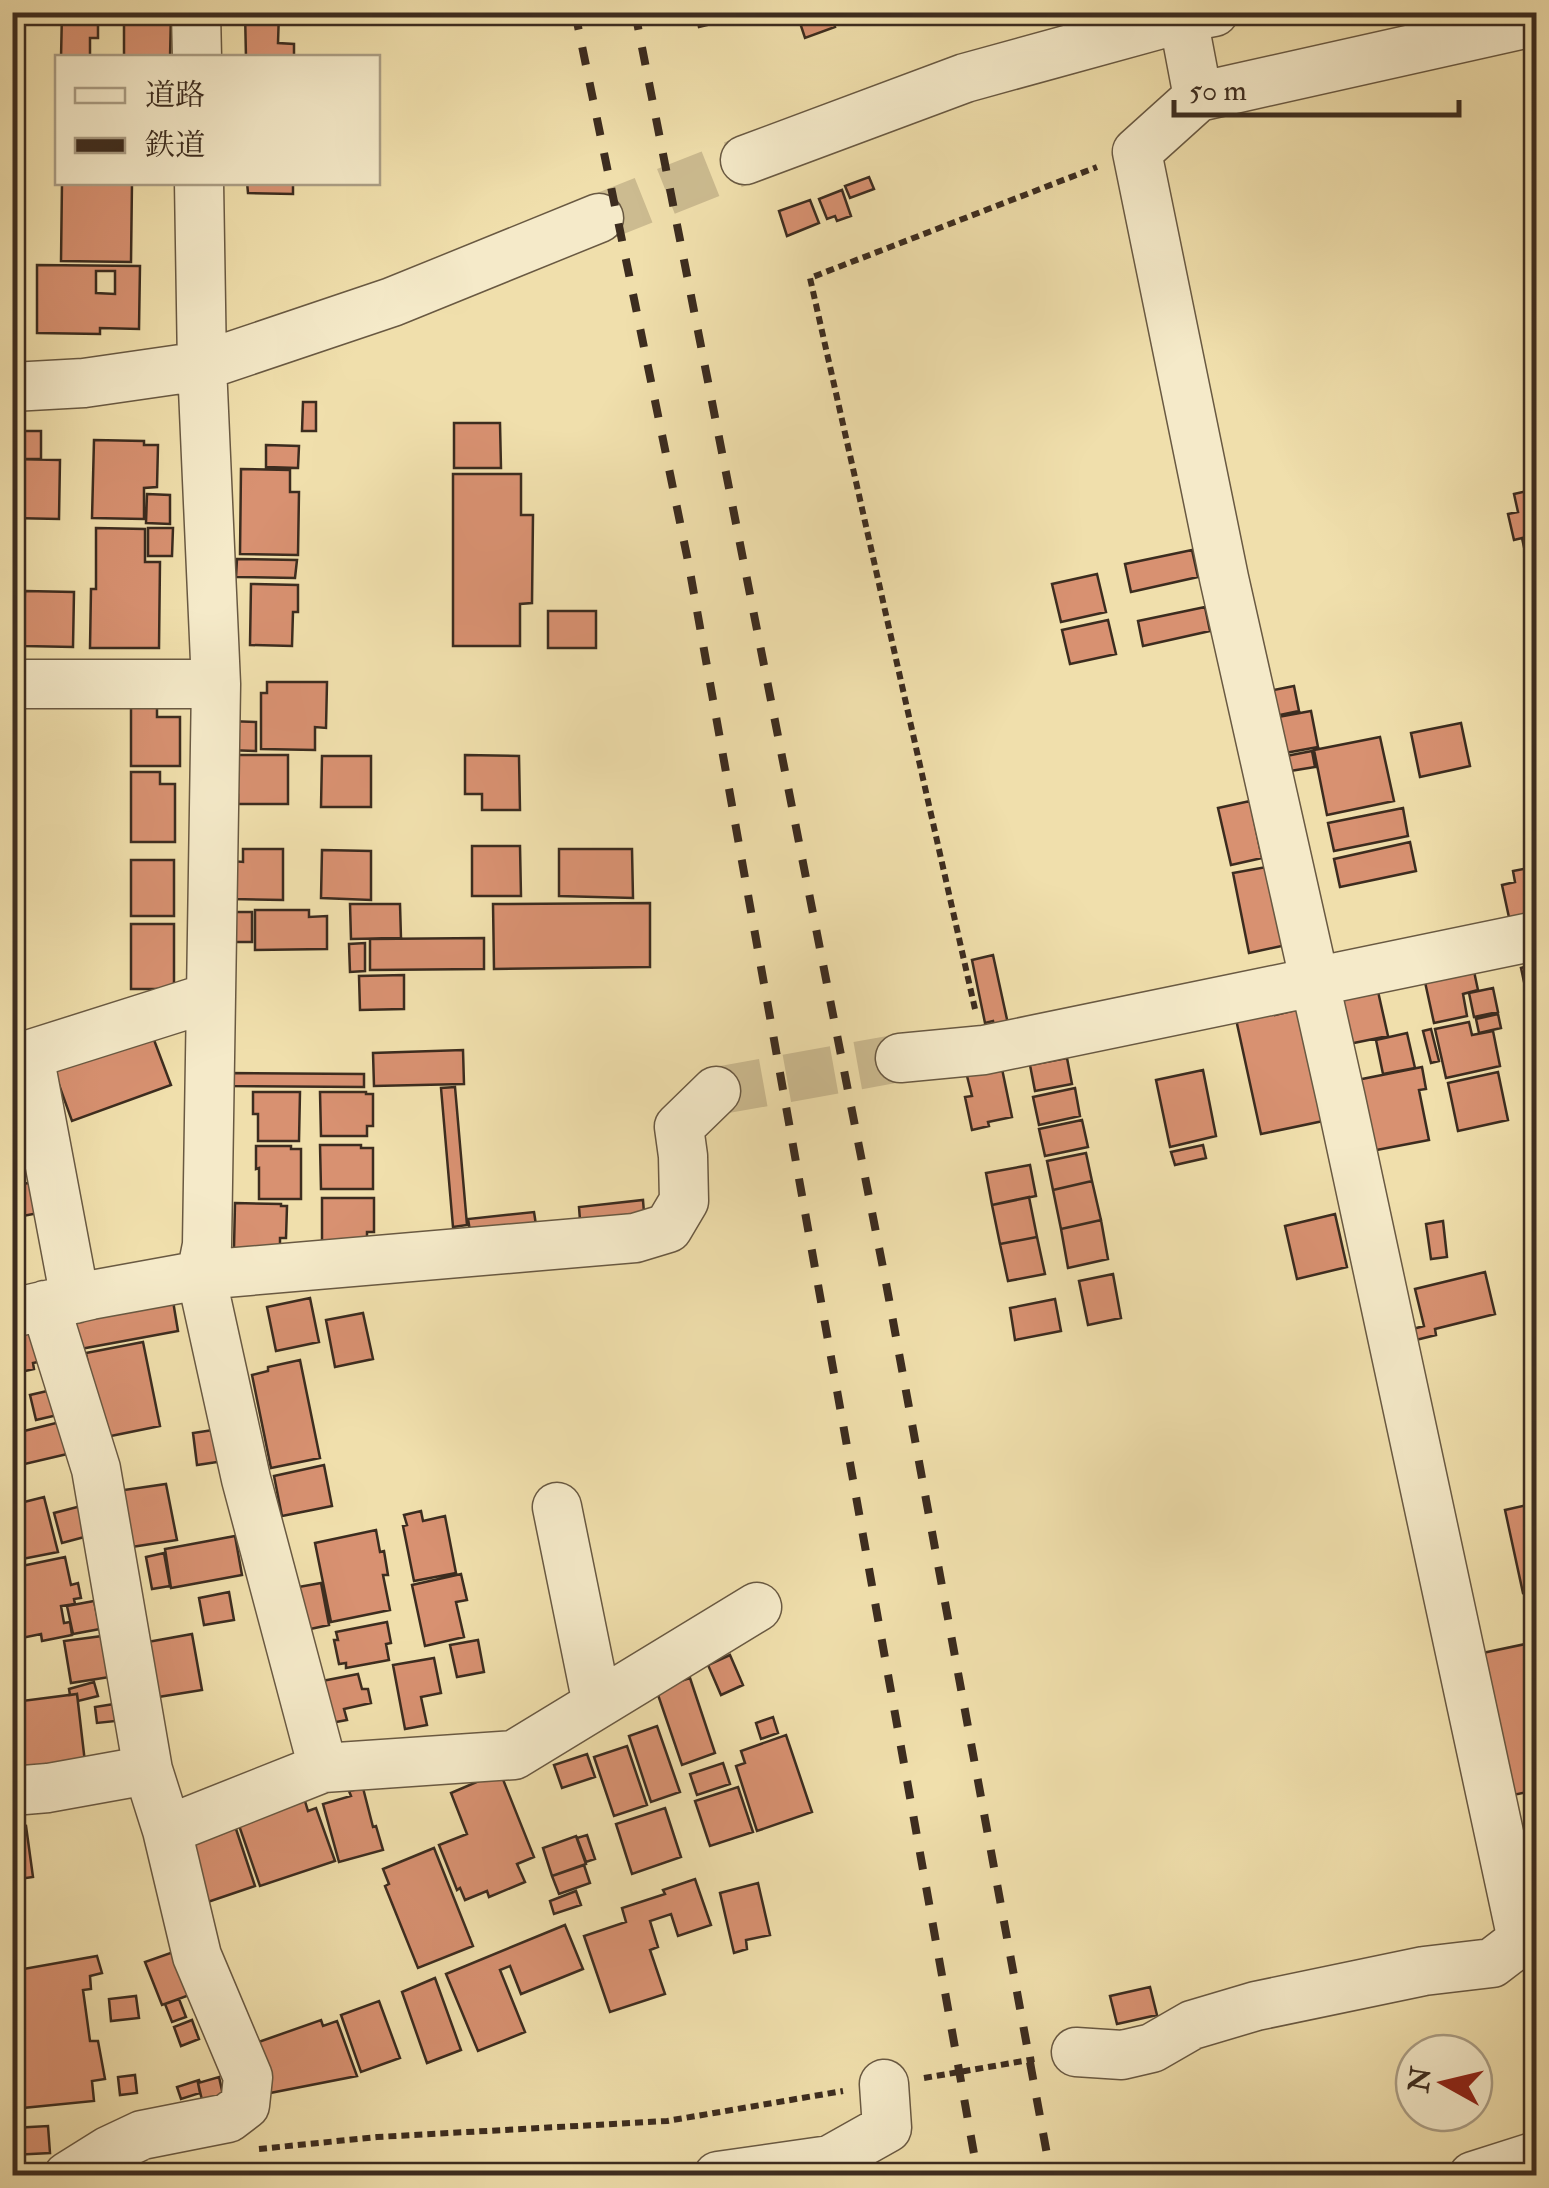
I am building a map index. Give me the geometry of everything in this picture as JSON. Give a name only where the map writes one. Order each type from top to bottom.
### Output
[{"type":"street","points":[[196,12],[197,55]]},
{"type":"street","points":[[745,160],[964,78],[1198,15],[1198,98]]},
{"type":"street","points":[[1076,2052],[1122,2055],[1152,2048],[1192,2025],[1256,2006],[1424,1971],[1492,1963],[1522,1940],[1224,578],[1137,152],[1198,98],[1533,24]]},
{"type":"street","points":[[199,185],[202,366],[216,684],[208,1245],[202,1275],[246,1479],[323,1768]]},
{"type":"street","points":[[12,388],[202,366],[392,302],[599,218]]},
{"type":"street","points":[[12,684],[216,684]]},
{"type":"street","points":[[900,1058],[984,1050],[1536,936]]},
{"type":"street","points":[[68,2176],[142,2135],[228,2118],[245,2105],[248,2078],[197,1956],[168,1830],[148,1770],[96,1469],[44,1305],[21,1057],[211,997]]},
{"type":"street","points":[[44,1305],[202,1275],[635,1238],[668,1228],[684,1201],[679,1127],[716,1091]]},
{"type":"street","points":[[557,1508],[597,1704]]},
{"type":"street","points":[[168,1830],[323,1768],[514,1754],[757,1607]]},
{"type":"street","points":[[12,1791],[148,1770]]},
{"type":"street","points":[[718,2176],[830,2160],[888,2128],[884,2084]]},
{"type":"street","points":[[1473,2176],[1536,2156]]},
{"type":"path","points":[[984,1050],[810,278],[1137,152]]},
{"type":"path","points":[[243,2150],[377,2137],[667,2120],[1076,2052]]},
{"type":"building","points":[[62,12],[98,14],[98,38],[90,38],[90,55],[61,55]]},
{"type":"building","points":[[124,12],[171,12],[170,55],[124,55]]},
{"type":"building","points":[[245,12],[279,12],[278,43],[294,44],[294,55],[246,55]]},
{"type":"building","points":[[696,12],[735,12],[736,18],[699,27]]},
{"type":"building","points":[[810,12],[830,12],[835,27],[805,38],[798,17]]},
{"type":"building","points":[[887,12],[948,12],[889,22]]},
{"type":"building","points":[[869,177],[874,189],[850,198],[845,186]]},
{"type":"building","points":[[62,185],[132,185],[131,262],[61,261]]},
{"type":"building","points":[[247,185],[293,185],[293,194],[248,193]]},
{"type":"building","points":[[842,190],[851,216],[837,221],[835,216],[827,219],[819,199]]},
{"type":"building","points":[[810,200],[819,223],[787,236],[779,211]]},
{"type":"building","points":[[37,265],[140,266],[139,329],[100,328],[100,334],[37,333]],"holes":[[[96,271],[115,271],[115,294],[96,293]]]},
{"type":"building","points":[[303,402],[316,402],[316,431],[302,431]]},
{"type":"building","points":[[454,423],[500,423],[501,468],[454,468]]},
{"type":"building","points":[[13,431],[41,431],[41,459],[12,459]]},
{"type":"building","points":[[94,440],[158,445],[157,487],[144,488],[144,519],[92,518]]},
{"type":"building","points":[[266,445],[299,446],[298,468],[266,467]]},
{"type":"building","points":[[12,459],[60,460],[59,519],[12,518]]},
{"type":"building","points":[[241,469],[290,470],[290,492],[299,492],[298,555],[240,554]]},
{"type":"building","points":[[453,474],[521,474],[521,515],[533,515],[532,603],[520,604],[520,646],[453,646]]},
{"type":"building","points":[[1536,489],[1536,559],[1527,561],[1522,538],[1514,540],[1508,514],[1518,512],[1514,494]]},
{"type":"building","points":[[147,494],[170,495],[170,524],[146,523]]},
{"type":"building","points":[[96,528],[145,529],[145,562],[160,562],[159,648],[90,648],[91,589],[96,589]]},
{"type":"building","points":[[148,528],[173,528],[172,556],[148,556]]},
{"type":"building","points":[[1192,550],[1198,577],[1131,592],[1125,564]]},
{"type":"building","points":[[237,559],[297,560],[295,578],[236,577]]},
{"type":"building","points":[[1097,574],[1106,612],[1061,622],[1052,584]]},
{"type":"building","points":[[251,584],[298,585],[292,646],[250,645]]},
{"type":"building","points":[[25,591],[74,592],[73,647],[24,646],[12,642],[12,618],[24,619]]},
{"type":"building","points":[[1205,607],[1210,631],[1143,646],[1138,621]]},
{"type":"building","points":[[548,611],[596,611],[596,648],[548,648]]},
{"type":"building","points":[[1108,620],[1116,654],[1070,664],[1062,630]]},
{"type":"building","points":[[267,682],[327,682],[326,728],[315,727],[315,750],[261,749],[261,693],[267,693]]},
{"type":"building","points":[[1294,686],[1299,711],[1275,716],[1269,691]]},
{"type":"building","points":[[131,701],[157,701],[157,717],[180,717],[180,766],[131,766]]},
{"type":"building","points":[[1311,711],[1318,747],[1285,753],[1278,717]]},
{"type":"building","points":[[228,721],[256,722],[256,751],[227,750]]},
{"type":"building","points":[[1461,723],[1470,766],[1420,777],[1411,733]]},
{"type":"building","points":[[1380,737],[1394,801],[1327,815],[1314,750]]},
{"type":"building","points":[[1312,751],[1315,767],[1284,772],[1281,757]]},
{"type":"building","points":[[228,755],[288,755],[288,804],[238,804],[238,795],[228,795]]},
{"type":"building","points":[[465,755],[519,756],[520,810],[482,810],[482,794],[465,794]]},
{"type":"building","points":[[322,756],[371,756],[371,807],[321,807]]},
{"type":"building","points":[[131,772],[160,772],[160,784],[175,784],[175,842],[131,842]]},
{"type":"building","points":[[1250,801],[1262,858],[1231,865],[1218,808]]},
{"type":"building","points":[[1403,808],[1408,836],[1334,851],[1328,823]]},
{"type":"building","points":[[1410,842],[1416,871],[1340,887],[1334,859]]},
{"type":"building","points":[[472,846],[520,846],[521,896],[472,896]]},
{"type":"building","points":[[243,849],[283,849],[283,900],[232,899],[232,861],[243,862]]},
{"type":"building","points":[[559,849],[632,849],[633,898],[559,896]]},
{"type":"building","points":[[322,850],[371,851],[371,900],[321,898]]},
{"type":"building","points":[[131,860],[174,860],[174,916],[131,916]]},
{"type":"building","points":[[1277,865],[1291,944],[1249,953],[1233,873]]},
{"type":"building","points":[[1529,868],[1536,917],[1510,922],[1502,885],[1515,882],[1513,871]]},
{"type":"building","points":[[650,903],[650,967],[494,969],[493,904]]},
{"type":"building","points":[[350,904],[400,904],[401,938],[351,939]]},
{"type":"building","points":[[255,910],[309,910],[309,917],[327,916],[327,949],[255,950]]},
{"type":"building","points":[[227,912],[252,912],[252,942],[226,942]]},
{"type":"building","points":[[131,924],[174,924],[174,989],[131,989]]},
{"type":"building","points":[[484,938],[484,969],[370,970],[370,939]]},
{"type":"building","points":[[365,943],[365,971],[350,972],[349,944]]},
{"type":"building","points":[[993,955],[1008,1024],[994,1026],[993,1021],[985,1023],[972,960]]},
{"type":"building","points":[[1472,962],[1478,990],[1463,994],[1467,1016],[1434,1023],[1423,973]]},
{"type":"building","points":[[1536,964],[1536,1037],[1521,968]]},
{"type":"building","points":[[404,975],[404,1009],[360,1010],[359,976]]},
{"type":"building","points":[[1377,987],[1388,1036],[1344,1045],[1334,996]]},
{"type":"building","points":[[1493,988],[1498,1012],[1474,1017],[1469,993]]},
{"type":"building","points":[[1272,1002],[1275,1015],[1304,1008],[1328,1120],[1261,1134],[1234,1010]]},
{"type":"building","points":[[1498,1014],[1501,1028],[1479,1033],[1476,1019]]},
{"type":"building","points":[[1469,1022],[1472,1035],[1493,1031],[1500,1066],[1446,1078],[1435,1029]]},
{"type":"building","points":[[1431,1029],[1439,1061],[1431,1063],[1423,1031]]},
{"type":"building","points":[[151,1032],[171,1085],[72,1121],[53,1068]]},
{"type":"building","points":[[1407,1033],[1415,1068],[1383,1074],[1376,1040]]},
{"type":"building","points":[[463,1050],[464,1084],[374,1086],[373,1053]]},
{"type":"building","points":[[1067,1058],[1072,1084],[1035,1091],[1030,1065]]},
{"type":"building","points":[[1001,1064],[1012,1117],[972,1130],[965,1097],[972,1096],[966,1072]]},
{"type":"building","points":[[1422,1067],[1426,1089],[1419,1090],[1429,1140],[1366,1152],[1352,1081]]},
{"type":"building","points":[[1203,1070],[1216,1136],[1170,1147],[1156,1080]]},
{"type":"building","points":[[1498,1072],[1508,1120],[1458,1131],[1448,1083]]},
{"type":"building","points":[[228,1073],[364,1074],[364,1087],[228,1086]]},
{"type":"building","points":[[455,1087],[467,1225],[453,1227],[441,1088]]},
{"type":"building","points":[[1075,1088],[1080,1116],[1039,1125],[1033,1097]]},
{"type":"building","points":[[253,1092],[300,1092],[299,1141],[258,1141]]},
{"type":"building","points":[[320,1092],[373,1094],[373,1126],[367,1126],[367,1136],[321,1136]]},
{"type":"building","points":[[1082,1120],[1088,1147],[1045,1156],[1039,1129]]},
{"type":"building","points":[[320,1145],[373,1148],[373,1189],[321,1189]]},
{"type":"building","points":[[1203,1145],[1206,1158],[1175,1165],[1171,1152]]},
{"type":"building","points":[[256,1146],[301,1149],[301,1199],[259,1199]]},
{"type":"building","points":[[1086,1153],[1092,1181],[1053,1190],[1047,1161]]},
{"type":"building","points":[[1030,1165],[1036,1196],[992,1205],[986,1173]]},
{"type":"building","points":[[39,1181],[44,1212],[12,1218],[12,1186]]},
{"type":"building","points":[[1092,1181],[1101,1220],[1061,1229],[1053,1190]]},
{"type":"building","points":[[1029,1197],[1037,1237],[1000,1244],[992,1205]]},
{"type":"building","points":[[322,1198],[374,1198],[374,1232],[367,1232],[367,1242],[322,1242]]},
{"type":"building","points":[[643,1200],[644,1213],[580,1220],[579,1207]]},
{"type":"building","points":[[235,1203],[287,1206],[286,1238],[280,1238],[280,1250],[234,1248]]},
{"type":"building","points":[[534,1212],[536,1225],[470,1231],[468,1219]]},
{"type":"building","points":[[1335,1214],[1347,1267],[1297,1279],[1285,1226]]},
{"type":"building","points":[[1101,1220],[1108,1259],[1068,1268],[1061,1229]]},
{"type":"building","points":[[1443,1221],[1447,1257],[1431,1259],[1426,1224]]},
{"type":"building","points":[[1037,1237],[1045,1274],[1008,1281],[1000,1244]]},
{"type":"building","points":[[1485,1272],[1495,1314],[1435,1329],[1436,1335],[1412,1341],[1409,1330],[1424,1326],[1415,1289]]},
{"type":"building","points":[[1113,1274],[1121,1318],[1088,1325],[1079,1281]]},
{"type":"building","points":[[310,1298],[319,1342],[276,1351],[267,1307]]},
{"type":"building","points":[[1055,1299],[1061,1331],[1015,1340],[1010,1308]]},
{"type":"building","points":[[173,1301],[178,1331],[75,1350],[69,1321]]},
{"type":"building","points":[[363,1313],[373,1359],[335,1367],[326,1320]]},
{"type":"building","points":[[44,1322],[52,1359],[33,1363],[34,1369],[12,1374],[12,1329]]},
{"type":"building","points":[[143,1342],[160,1426],[101,1438],[86,1353]]},
{"type":"building","points":[[300,1360],[320,1458],[271,1468],[252,1375]]},
{"type":"building","points":[[60,1388],[66,1413],[36,1420],[30,1395]]},
{"type":"building","points":[[72,1419],[80,1451],[12,1467],[12,1434]]},
{"type":"building","points":[[220,1429],[224,1461],[197,1465],[193,1433]]},
{"type":"building","points":[[324,1465],[332,1506],[282,1516],[274,1476]]},
{"type":"building","points":[[166,1484],[177,1540],[125,1548],[117,1491]]},
{"type":"building","points":[[44,1497],[58,1552],[12,1561],[12,1505]]},
{"type":"building","points":[[1536,1503],[1536,1591],[1523,1593],[1505,1510]]},
{"type":"building","points":[[81,1506],[88,1536],[62,1543],[54,1513]]},
{"type":"building","points":[[421,1511],[423,1521],[445,1516],[456,1573],[414,1581],[404,1515]]},
{"type":"building","points":[[376,1530],[380,1552],[384,1551],[388,1575],[383,1575],[390,1610],[331,1622],[315,1543]]},
{"type":"building","points":[[235,1536],[242,1575],[171,1588],[165,1549]]},
{"type":"building","points":[[164,1553],[170,1586],[152,1589],[146,1557]]},
{"type":"building","points":[[65,1557],[71,1585],[78,1583],[81,1598],[74,1599],[75,1604],[61,1606],[64,1623],[70,1622],[72,1635],[42,1641],[41,1634],[12,1640],[12,1568]]},
{"type":"building","points":[[461,1574],[467,1600],[456,1602],[464,1637],[425,1646],[412,1585]]},
{"type":"building","points":[[321,1583],[329,1625],[301,1631],[293,1588]]},
{"type":"building","points":[[229,1592],[234,1620],[204,1625],[199,1598]]},
{"type":"building","points":[[94,1601],[100,1629],[73,1634],[67,1606]]},
{"type":"building","points":[[387,1622],[389,1660],[346,1668],[346,1663],[339,1664],[336,1632]]},
{"type":"building","points":[[192,1634],[202,1690],[152,1698],[142,1643]]},
{"type":"building","points":[[110,1635],[116,1676],[71,1683],[64,1641]]},
{"type":"building","points":[[478,1640],[484,1672],[457,1677],[450,1645]]},
{"type":"building","points":[[1535,1642],[1536,1790],[1504,1797],[1473,1655]]},
{"type":"building","points":[[730,1655],[743,1685],[721,1695],[708,1665]]},
{"type":"building","points":[[434,1658],[441,1693],[421,1697],[427,1725],[405,1729],[393,1665]]},
{"type":"building","points":[[358,1674],[371,1703],[344,1709],[347,1720],[325,1724],[317,1682]]},
{"type":"building","points":[[690,1678],[715,1753],[682,1765],[656,1689]]},
{"type":"building","points":[[94,1682],[98,1696],[78,1701],[77,1694],[70,1695],[69,1689]]},
{"type":"building","points":[[77,1694],[86,1771],[25,1780],[14,1702]]},
{"type":"building","points":[[114,1704],[116,1721],[97,1723],[95,1707]]},
{"type":"building","points":[[773,1717],[778,1733],[761,1739],[756,1723]]},
{"type":"building","points":[[657,1726],[680,1792],[651,1802],[629,1736]]},
{"type":"building","points":[[786,1735],[812,1812],[757,1831],[736,1766],[745,1763],[741,1751]]},
{"type":"building","points":[[627,1746],[647,1805],[614,1816],[594,1757]]},
{"type":"building","points":[[587,1754],[595,1777],[562,1788],[554,1765]]},
{"type":"building","points":[[723,1763],[730,1784],[697,1795],[690,1774]]},
{"type":"building","points":[[500,1772],[534,1857],[517,1864],[525,1882],[489,1897],[487,1891],[465,1900],[439,1845],[467,1834],[451,1793]]},
{"type":"building","points":[[738,1787],[753,1832],[710,1846],[695,1801]]},
{"type":"building","points":[[301,1788],[308,1811],[316,1808],[335,1861],[260,1886],[234,1811]]},
{"type":"building","points":[[363,1788],[383,1850],[339,1862],[323,1804]]},
{"type":"building","points":[[665,1808],[681,1857],[632,1874],[616,1824]]},
{"type":"building","points":[[233,1820],[255,1886],[190,1908],[183,1837]]},
{"type":"building","points":[[26,1826],[33,1877],[12,1880],[12,1828]]},
{"type":"building","points":[[587,1835],[595,1859],[586,1862],[577,1838]]},
{"type":"building","points":[[576,1836],[586,1864],[552,1876],[543,1848]]},
{"type":"building","points":[[434,1848],[473,1946],[418,1968],[385,1886],[389,1884],[383,1869]]},
{"type":"building","points":[[584,1865],[590,1883],[559,1894],[552,1876]]},
{"type":"building","points":[[695,1879],[711,1925],[678,1936],[671,1914],[650,1921],[658,1947],[650,1950],[665,1994],[610,2012],[584,1936],[626,1922],[622,1908]]},
{"type":"building","points":[[758,1883],[770,1935],[746,1940],[747,1949],[734,1953],[720,1893]]},
{"type":"building","points":[[576,1891],[581,1905],[554,1914],[550,1901]]},
{"type":"building","points":[[565,1925],[583,1969],[521,1994],[510,1966],[500,1970],[525,2032],[478,2051],[446,1974]]},
{"type":"building","points":[[179,1950],[195,1993],[162,2005],[145,1962]]},
{"type":"building","points":[[97,1956],[102,1973],[90,1976],[91,1989],[83,1990],[90,2041],[98,2041],[105,2079],[92,2081],[94,2101],[12,2109],[12,1971]]},
{"type":"building","points":[[435,1978],[461,2050],[427,2063],[402,1992]]},
{"type":"building","points":[[1150,1987],[1157,2015],[1117,2024],[1110,1996]]},
{"type":"building","points":[[136,1996],[139,2018],[111,2021],[109,1999]]},
{"type":"building","points":[[179,1999],[186,2017],[172,2022],[165,2004]]},
{"type":"building","points":[[379,2001],[400,2058],[361,2072],[341,2015]]},
{"type":"building","points":[[192,2020],[199,2039],[181,2046],[174,2027]]},
{"type":"building","points":[[321,2020],[323,2026],[337,2021],[357,2076],[265,2094],[253,2044]]},
{"type":"building","points":[[135,2075],[137,2093],[120,2095],[118,2077]]},
{"type":"building","points":[[219,2077],[223,2095],[202,2100],[198,2083]]},
{"type":"building","points":[[199,2080],[200,2093],[181,2099],[177,2087]]},
{"type":"building","points":[[48,2126],[50,2153],[12,2155],[12,2128]]},
{"type":"tunnel","points":[[599,218],[745,160]]},
{"type":"tunnel","points":[[716,1091],[900,1058]]},
{"type":"railway","points":[[575,12],[689,566],[978,2176]]},
{"type":"railway","points":[[635,12],[886,1283],[1051,2176]]}]
